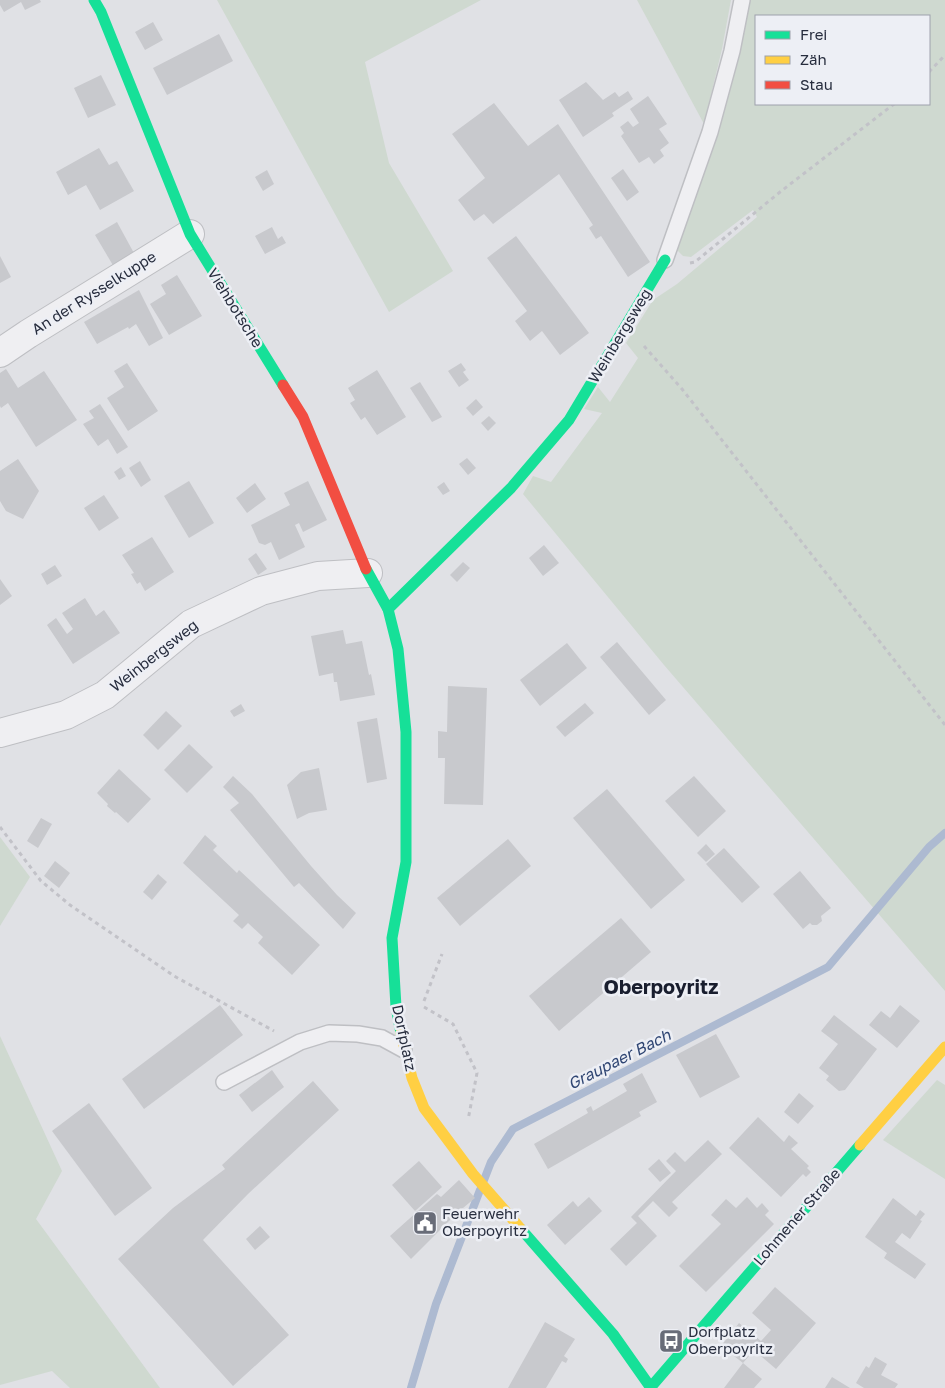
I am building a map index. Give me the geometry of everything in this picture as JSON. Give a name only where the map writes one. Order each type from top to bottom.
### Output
[{"type":"street","name":"Viehbotsche","points":[[94,0],[190,234],[303,417],[368,573],[388,609]]},
{"type":"street","name":"An der Rysselkuppe","points":[[0,353],[190,234]]},
{"type":"street","name":"Weinbergsweg","points":[[388,609],[511,488],[569,420],[663,264]]},
{"type":"street","name":"Weinbergsweg","points":[[0,733],[66,715],[105,695],[191,624],[261,591],[318,576],[368,573]]},
{"type":"street","name":"Dorfplatz","points":[[388,609],[398,649],[406,732],[406,862],[392,938],[396,1008],[404,1050],[412,1078],[424,1108],[473,1174],[613,1334],[651,1388]]},
{"type":"street","name":"Lohmener Straße","points":[[651,1388],[945,1047]]},
{"type":"lane","name":"Weinbergsweg","points":[[663,264],[710,132],[732,51],[742,0]]},
{"type":"lane","points":[[224,1082],[300,1042],[329,1033],[358,1034],[382,1038],[404,1050]]},
{"type":"path","points":[[930,71],[945,55]]},
{"type":"path","points":[[663,264],[695,262],[780,192],[893,105]]},
{"type":"path","points":[[640,342],[682,389],[945,725]]},
{"type":"path","points":[[0,827],[41,881],[70,905],[174,976],[267,1028],[300,1042]]},
{"type":"path","points":[[396,1008],[422,1006],[453,1024],[477,1073],[461,1157]]},
{"type":"shaded area","points":[[217,0],[481,0],[365,62],[389,163],[453,271],[389,312]]},
{"type":"shaded area","points":[[637,0],[731,0],[722,49],[704,124]]},
{"type":"shaded area","points":[[748,0],[945,0],[945,991],[664,665],[523,494],[533,476],[551,482],[602,413],[584,409],[598,387],[610,402],[638,358],[626,343],[653,300],[677,284],[757,217],[753,210],[691,257],[683,256],[678,251],[677,238]]},
{"type":"shaded area","points":[[0,837],[30,877],[0,926]]},
{"type":"shaded area","points":[[0,1036],[62,1171],[36,1219],[160,1388],[70,1388],[52,1371],[0,1385]]},
{"type":"shaded area","points":[[937,1080],[945,1085],[945,1179],[883,1140]]},
{"type":"building","points":[[0,0],[40,0],[41,2],[25,10],[21,2],[4,12],[0,5]]},
{"type":"building","points":[[153,22],[163,40],[145,50],[135,32]]},
{"type":"building","points":[[219,34],[233,61],[167,95],[153,68]]},
{"type":"building","points":[[101,75],[116,105],[88,118],[74,88]]},
{"type":"building","points":[[586,82],[603,100],[615,92],[619,97],[628,91],[633,99],[612,113],[614,116],[583,137],[559,100]]},
{"type":"building","points":[[648,96],[667,124],[659,129],[669,143],[660,150],[664,156],[654,164],[649,157],[639,163],[621,136],[624,133],[620,127],[628,121],[633,127],[639,123],[630,109]]},
{"type":"building","points":[[494,103],[528,146],[558,124],[650,262],[628,277],[601,236],[596,239],[589,228],[593,225],[559,174],[493,224],[484,214],[474,221],[458,200],[485,178],[452,134]]},
{"type":"building","points":[[99,148],[109,165],[117,161],[134,191],[100,210],[86,185],[68,195],[56,172]]},
{"type":"building","points":[[623,169],[639,192],[627,201],[611,178]]},
{"type":"building","points":[[267,170],[274,184],[263,191],[255,177]]},
{"type":"building","points":[[117,222],[135,255],[114,267],[95,235]]},
{"type":"building","points":[[272,227],[278,239],[282,236],[286,243],[265,254],[255,236]]},
{"type":"building","points":[[516,236],[589,333],[560,355],[542,331],[530,341],[515,321],[527,311],[487,258]]},
{"type":"building","points":[[0,256],[11,277],[0,283]]},
{"type":"building","points":[[177,275],[202,316],[169,335],[150,304],[166,294],[161,285]]},
{"type":"building","points":[[139,290],[163,338],[149,346],[136,324],[97,344],[84,322]]},
{"type":"building","points":[[127,363],[158,411],[128,431],[107,398],[124,387],[114,371]]},
{"type":"building","points":[[461,363],[466,370],[463,372],[469,380],[459,387],[448,371]]},
{"type":"building","points":[[6,369],[18,388],[44,371],[77,420],[36,447],[8,403],[1,408],[0,406],[0,373]]},
{"type":"building","points":[[377,370],[406,417],[377,435],[365,417],[361,420],[350,403],[355,400],[348,388]]},
{"type":"building","points":[[420,382],[442,417],[432,422],[410,388]]},
{"type":"building","points":[[476,399],[483,407],[473,416],[466,408]]},
{"type":"building","points":[[100,404],[128,447],[117,454],[108,439],[98,446],[83,424],[94,418],[89,411]]},
{"type":"building","points":[[489,416],[496,423],[488,431],[481,423]]},
{"type":"building","points":[[467,458],[476,468],[468,475],[459,464]]},
{"type":"building","points":[[18,459],[39,491],[23,519],[6,511],[0,501],[0,471]]},
{"type":"building","points":[[140,461],[151,480],[141,487],[129,468]]},
{"type":"building","points":[[121,467],[126,476],[119,480],[114,472]]},
{"type":"building","points":[[189,481],[214,523],[189,538],[164,496]]},
{"type":"building","points":[[308,481],[327,520],[303,532],[299,523],[295,525],[305,547],[279,560],[271,542],[265,545],[259,543],[251,525],[290,505],[284,493]]},
{"type":"building","points":[[444,482],[450,491],[443,495],[437,487]]},
{"type":"building","points":[[255,483],[266,499],[247,513],[236,498]]},
{"type":"building","points":[[104,495],[119,518],[99,531],[84,508]]},
{"type":"building","points":[[152,537],[174,572],[145,591],[140,582],[137,584],[131,574],[134,573],[122,555]]},
{"type":"building","points":[[544,545],[559,563],[543,576],[529,558]]},
{"type":"building","points":[[256,553],[267,569],[258,575],[248,559]]},
{"type":"building","points":[[463,562],[470,568],[457,582],[450,575]]},
{"type":"building","points":[[55,565],[62,576],[47,585],[41,574]]},
{"type":"building","points":[[0,579],[12,596],[0,605]]},
{"type":"building","points":[[85,598],[96,616],[104,610],[120,633],[73,664],[47,625],[56,618],[67,634],[73,629],[62,613]]},
{"type":"building","points":[[343,630],[346,644],[362,641],[375,695],[340,701],[337,682],[334,682],[333,673],[319,676],[311,636]]},
{"type":"building","points":[[617,642],[666,700],[649,715],[600,657]]},
{"type":"building","points":[[567,643],[587,668],[540,706],[520,680]]},
{"type":"building","points":[[448,686],[487,688],[483,805],[444,804],[445,758],[438,758],[438,731],[447,732]]},
{"type":"building","points":[[585,703],[594,713],[565,737],[556,727]]},
{"type":"building","points":[[241,704],[245,711],[234,717],[230,711]]},
{"type":"building","points":[[166,711],[182,726],[158,750],[143,735]]},
{"type":"building","points":[[377,718],[387,779],[367,783],[357,722]]},
{"type":"building","points":[[189,744],[213,767],[187,793],[164,770]]},
{"type":"building","points":[[319,768],[327,810],[309,813],[297,819],[287,785],[301,772]]},
{"type":"building","points":[[119,769],[151,799],[128,823],[107,806],[108,804],[97,793]]},
{"type":"building","points":[[233,776],[252,794],[337,895],[356,913],[343,929],[299,883],[294,887],[230,810],[239,803],[223,787]]},
{"type":"building","points":[[694,776],[726,811],[698,837],[665,801]]},
{"type":"building","points":[[607,789],[685,880],[651,909],[573,818]]},
{"type":"building","points":[[41,818],[52,824],[38,848],[27,841]]},
{"type":"building","points":[[205,835],[217,846],[213,850],[237,873],[239,870],[320,945],[292,975],[258,943],[263,937],[248,923],[242,929],[233,921],[239,915],[183,863]]},
{"type":"building","points":[[508,839],[531,866],[460,926],[437,898]]},
{"type":"building","points":[[706,844],[715,854],[706,862],[697,853]]},
{"type":"building","points":[[724,848],[760,887],[742,903],[706,864]]},
{"type":"building","points":[[55,861],[70,873],[59,888],[44,876]]},
{"type":"building","points":[[800,871],[831,908],[821,916],[822,921],[817,925],[810,923],[803,929],[773,894]]},
{"type":"building","points":[[158,874],[167,882],[152,900],[143,892]]},
{"type":"building","points":[[621,918],[651,952],[559,1031],[529,996]]},
{"type":"building","points":[[220,1005],[243,1035],[144,1109],[122,1079]]},
{"type":"building","points":[[900,1005],[920,1021],[897,1048],[869,1025],[881,1011],[890,1018]]},
{"type":"building","points":[[834,1015],[877,1049],[845,1090],[839,1091],[826,1080],[829,1076],[819,1068],[838,1044],[821,1031]]},
{"type":"building","points":[[716,1034],[740,1077],[700,1098],[676,1055]]},
{"type":"building","points":[[272,1070],[284,1087],[252,1112],[239,1095]]},
{"type":"building","points":[[642,1073],[657,1102],[639,1112],[641,1116],[548,1169],[534,1144],[588,1113],[586,1109],[591,1106],[593,1111],[627,1091],[623,1084]]},
{"type":"building","points":[[313,1081],[339,1110],[248,1194],[203,1240],[289,1335],[233,1386],[118,1259],[173,1208],[225,1169],[222,1165]]},
{"type":"building","points":[[799,1093],[814,1106],[798,1124],[784,1112]]},
{"type":"building","points":[[89,1103],[152,1188],[115,1216],[52,1131]]},
{"type":"building","points":[[758,1117],[784,1142],[789,1135],[798,1143],[791,1149],[809,1166],[807,1168],[811,1172],[806,1177],[803,1174],[781,1197],[729,1148]]},
{"type":"building","points":[[708,1140],[722,1154],[672,1202],[678,1208],[669,1217],[653,1201],[638,1216],[657,1236],[626,1266],[610,1249],[637,1223],[631,1217],[676,1171],[666,1161],[675,1152],[685,1162]]},
{"type":"building","points":[[659,1159],[671,1173],[660,1182],[648,1169]]},
{"type":"building","points":[[419,1161],[442,1187],[415,1211],[392,1185]]},
{"type":"building","points":[[459,1180],[475,1198],[457,1213],[411,1259],[390,1236],[437,1194],[441,1197]]},
{"type":"building","points":[[589,1197],[602,1211],[565,1245],[547,1225],[573,1201],[578,1207]]},
{"type":"building","points":[[747,1197],[757,1208],[762,1203],[769,1211],[765,1215],[774,1224],[706,1292],[679,1266],[721,1224],[711,1215],[726,1199],[736,1208]]},
{"type":"building","points":[[893,1198],[916,1216],[920,1210],[925,1214],[910,1239],[902,1233],[895,1242],[926,1264],[915,1279],[884,1258],[887,1253],[865,1237]]},
{"type":"building","points":[[260,1226],[270,1237],[255,1250],[246,1239]]},
{"type":"building","points":[[775,1287],[816,1323],[776,1369],[754,1350],[743,1363],[721,1346],[739,1323],[761,1341],[771,1330],[752,1313]]},
{"type":"building","points":[[545,1322],[575,1339],[564,1356],[568,1359],[566,1363],[562,1361],[546,1388],[508,1388]]},
{"type":"building","points":[[875,1357],[887,1364],[881,1375],[898,1384],[895,1388],[864,1388],[856,1383],[866,1366],[869,1368]]},
{"type":"building","points":[[743,1363],[762,1379],[754,1388],[724,1388]]},
{"type":"building","points":[[832,1377],[850,1388],[825,1388]]},
{"type":"waterway","name":"Graupaer Bach","points":[[484,1180],[491,1162],[513,1129],[828,967],[929,847],[945,833]]},
{"type":"waterway","name":"Graupaer Bach","points":[[411,1388],[436,1304],[480,1190]]},
{"type":"traffic: fast","points":[[94,0],[101,12],[190,234],[283,385]]},
{"type":"traffic: fast","points":[[388,609],[511,488],[569,420],[665,260]]},
{"type":"traffic: fast","points":[[366,569],[388,609],[398,649],[406,732],[406,862],[392,938],[396,1007],[401,1033]]},
{"type":"traffic: fast","points":[[650,1388],[860,1145]]},
{"type":"traffic: fast","points":[[521,1229],[613,1334],[651,1388]]},
{"type":"traffic: slow","points":[[401,1033],[412,1078],[424,1108],[473,1174],[521,1229]]},
{"type":"traffic: slow","points":[[860,1145],[945,1047]]},
{"type":"traffic: jam","points":[[283,385],[303,417],[366,569]]},
{"type":"place","name":"Feuerwehr Oberpoyritz","points":[[425,1223]]},
{"type":"place","name":"Dorfplatz Oberpoyritz","points":[[671,1341]]},
{"type":"district","name":"Oberpoyritz","points":[[661,987]]}]
